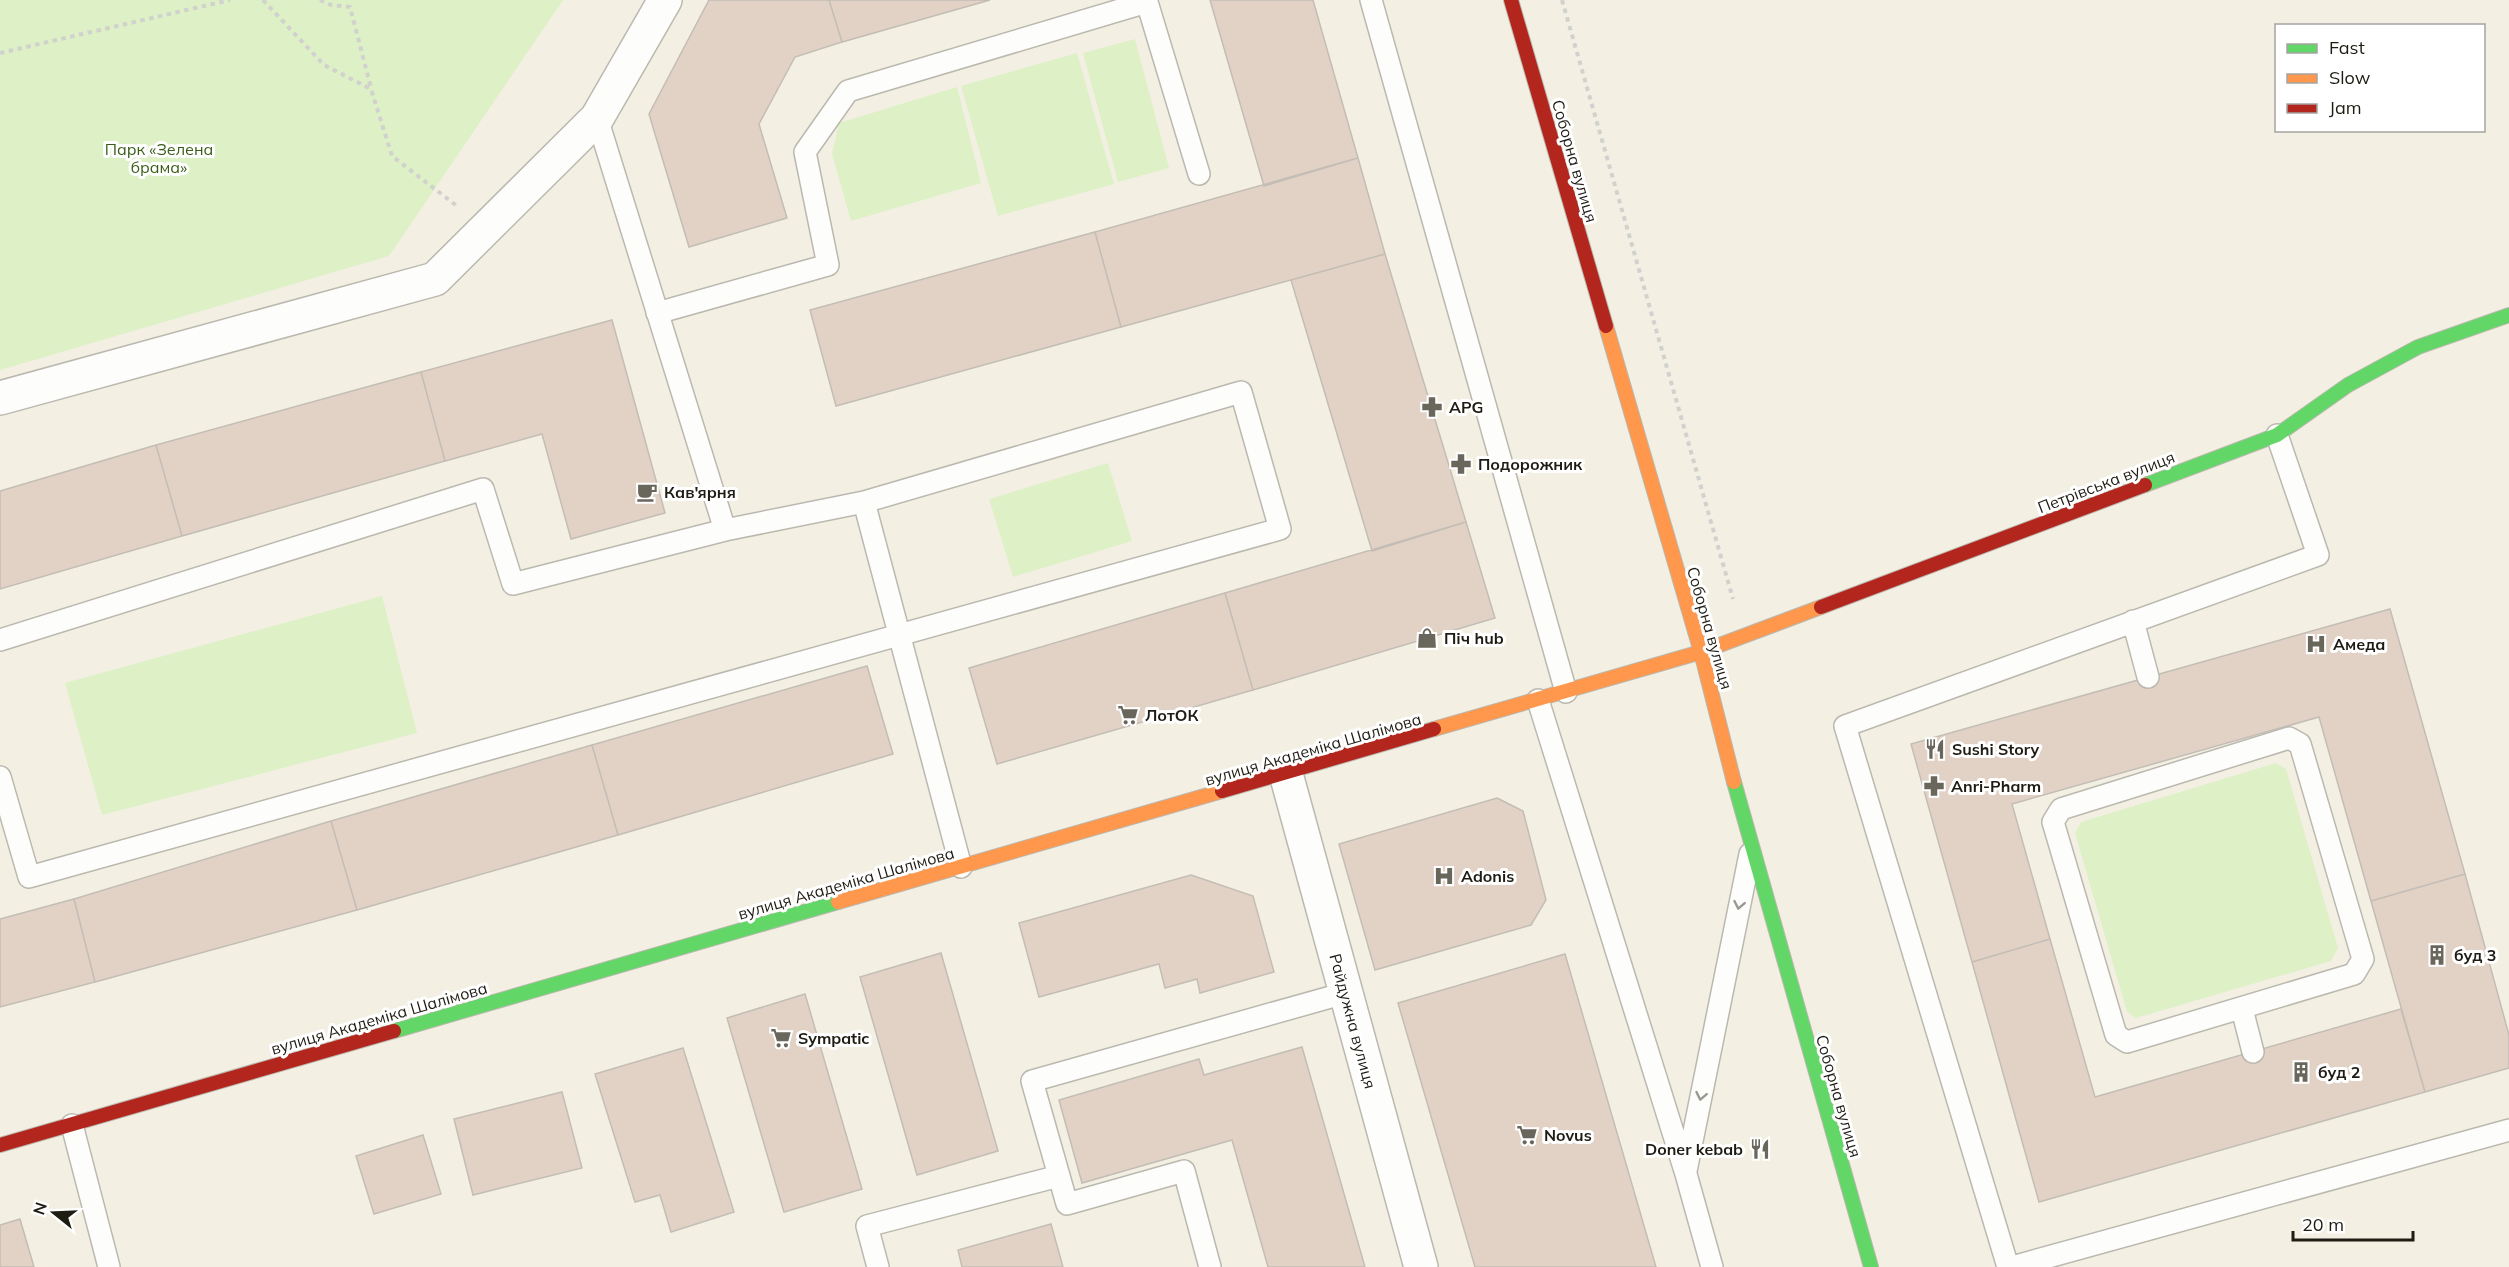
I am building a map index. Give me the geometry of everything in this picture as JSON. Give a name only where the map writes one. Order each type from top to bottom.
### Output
[{"type":"main road","name":"Соборна вулиця","points":[[1511,0],[1701,652],[1751,848],[1871,1267]]},
{"type":"main road","name":"Петрівська вулиця","points":[[1701,652],[2277,435],[2348,385],[2418,347],[2509,315]]},
{"type":"main road","name":"вулиця Академіка Шалімова","points":[[0,1145],[1701,652]]},
{"type":"street","points":[[0,398],[435,279],[597,117],[665,0]]},
{"type":"street","name":"Райдужна вулиця","points":[[1286,774],[1421,1267]]},
{"type":"lane","points":[[1371,0],[1566,692]]},
{"type":"lane","points":[[657,313],[828,265],[805,152],[848,91],[1147,2],[1199,174]]},
{"type":"lane","points":[[597,117],[725,530]]},
{"type":"lane","points":[[0,639],[483,489],[513,584],[725,530],[864,501],[1241,392],[1280,529],[29,877],[0,777]]},
{"type":"lane","points":[[2277,435],[2318,555],[1845,726],[2010,1267],[2509,1131]]},
{"type":"lane","points":[[864,501],[961,867]]},
{"type":"lane","points":[[2133,621],[2148,677]]},
{"type":"lane","points":[[1538,700],[1686,1174],[1712,1267]]},
{"type":"lane","points":[[2289,738],[2300,744],[2363,959],[2354,974],[2242,1009],[2127,1042],[2116,1035],[2053,822],[2061,809],[2174,767],[2289,738]]},
{"type":"lane","points":[[1686,1174],[1751,848]]},
{"type":"lane","points":[[1210,1267],[1184,1171],[1066,1204],[1032,1080],[1345,993]]},
{"type":"lane","points":[[2242,1009],[2253,1052]]},
{"type":"lane","points":[[72,1125],[109,1267]]},
{"type":"lane","points":[[878,1267],[867,1226],[1059,1176]]},
{"type":"path","points":[[0,53],[230,0]]},
{"type":"path","points":[[263,0],[324,65],[371,89]]},
{"type":"path","points":[[320,0],[331,5],[350,7],[371,89],[392,156],[486,228]]},
{"type":"path","points":[[1562,0],[1734,600]]},
{"type":"green space","name":"Парк «Зелена брама»","points":[[0,0],[563,0],[389,256],[0,370]]},
{"type":"green space","points":[[1135,39],[1169,168],[1118,182],[1083,53]]},
{"type":"green space","points":[[1077,53],[1114,184],[998,216],[961,86]]},
{"type":"green space","points":[[957,87],[981,183],[851,221],[832,154],[839,123]]},
{"type":"green space","points":[[1108,463],[1132,541],[1013,577],[989,499]]},
{"type":"green space","points":[[382,596],[417,733],[102,815],[65,683]]},
{"type":"green space","points":[[2276,763],[2286,769],[2338,948],[2331,961],[2136,1018],[2127,1012],[2075,833],[2081,822]]},
{"type":"building","points":[[709,0],[829,0],[842,42],[795,57],[759,124],[787,218],[689,247],[649,114]]},
{"type":"building","points":[[829,0],[990,0],[842,42]]},
{"type":"building","points":[[1210,0],[1313,0],[1358,158],[1264,186]]},
{"type":"building","points":[[1358,158],[1385,254],[1121,327],[1095,232]]},
{"type":"building","points":[[1095,232],[1121,327],[836,406],[810,310]]},
{"type":"building","points":[[1385,254],[1466,522],[1372,551],[1291,280]]},
{"type":"building","points":[[612,320],[665,513],[571,539],[542,434],[445,461],[421,372]]},
{"type":"building","points":[[421,372],[445,461],[182,536],[156,445]]},
{"type":"building","points":[[156,445],[182,536],[0,589],[0,491]]},
{"type":"building","points":[[1466,522],[1495,618],[1253,690],[1225,593]]},
{"type":"building","points":[[1225,593],[1253,690],[997,764],[969,668]]},
{"type":"building","points":[[2390,609],[2465,874],[2371,901],[2319,717],[2012,804],[2050,939],[1972,962],[1911,744]]},
{"type":"building","points":[[867,666],[893,754],[618,835],[592,745]]},
{"type":"building","points":[[592,745],[618,835],[357,910],[331,821]]},
{"type":"building","name":"Adonis","points":[[1497,798],[1523,811],[1546,900],[1531,925],[1375,970],[1339,844]]},
{"type":"building","points":[[331,821],[357,910],[95,982],[74,899]]},
{"type":"building","name":"буд 3","points":[[2465,874],[2509,1035],[2509,1068],[2425,1092],[2371,901]]},
{"type":"building","points":[[1191,875],[1253,896],[1274,972],[1200,993],[1197,979],[1165,988],[1159,964],[1039,997],[1019,923]]},
{"type":"building","points":[[74,899],[95,982],[0,1007],[0,919]]},
{"type":"building","name":"буд 2","points":[[2050,939],[2095,1097],[2401,1009],[2425,1092],[2039,1202],[1972,962]]},
{"type":"building","points":[[941,953],[998,1151],[917,1175],[860,977]]},
{"type":"building","name":"Novus","points":[[1565,954],[1656,1267],[1475,1267],[1398,1003]]},
{"type":"building","points":[[805,994],[862,1189],[784,1212],[727,1018]]},
{"type":"building","points":[[1302,1047],[1365,1267],[1268,1267],[1232,1140],[1082,1183],[1059,1100],[1199,1059],[1204,1075]]},
{"type":"building","points":[[683,1048],[734,1212],[671,1232],[660,1195],[635,1202],[595,1074]]},
{"type":"building","points":[[562,1092],[582,1168],[473,1195],[454,1119]]},
{"type":"building","points":[[423,1135],[441,1194],[374,1214],[356,1156]]},
{"type":"building","points":[[20,1219],[34,1267],[0,1267],[0,1225]]},
{"type":"building","points":[[1051,1224],[1063,1267],[962,1267],[958,1250]]},
{"type":"traffic: fast","points":[[2145,485],[2277,435],[2348,385],[2418,347],[2509,315]]},
{"type":"traffic: fast","points":[[1734,782],[1871,1267]]},
{"type":"traffic: fast","points":[[394,1031],[838,902]]},
{"type":"traffic: slow","points":[[1606,326],[1701,652],[1734,782]]},
{"type":"traffic: slow","points":[[1434,729],[1701,652],[1821,607]]},
{"type":"traffic: slow","points":[[838,902],[1222,791]]},
{"type":"traffic: jam","points":[[1511,0],[1606,326]]},
{"type":"traffic: jam","points":[[1821,607],[2145,485]]},
{"type":"traffic: jam","points":[[1222,791],[1434,729]]},
{"type":"traffic: jam","points":[[0,1145],[394,1031]]},
{"type":"place","name":"APG","points":[[1432,407]]},
{"type":"place","name":"Подорожник","points":[[1461,464]]},
{"type":"place","name":"Кав'ярня","points":[[647,492]]},
{"type":"place","name":"Піч hub","points":[[1427,638]]},
{"type":"place","name":"Амеда","points":[[2316,644]]},
{"type":"place","name":"ЛотОК","points":[[1128,715]]},
{"type":"place","name":"Sushi Story","points":[[1935,749]]},
{"type":"place","name":"Anri-Pharm","points":[[1934,786]]},
{"type":"place","name":"Adonis","points":[[1444,876]]},
{"type":"place","name":"буд 3","points":[[2437,955]]},
{"type":"place","name":"Sympatic","points":[[781,1038]]},
{"type":"place","name":"буд 2","points":[[2301,1072]]},
{"type":"place","name":"Novus","points":[[1527,1135]]},
{"type":"place","name":"Doner kebab","points":[[1760,1149]]}]
